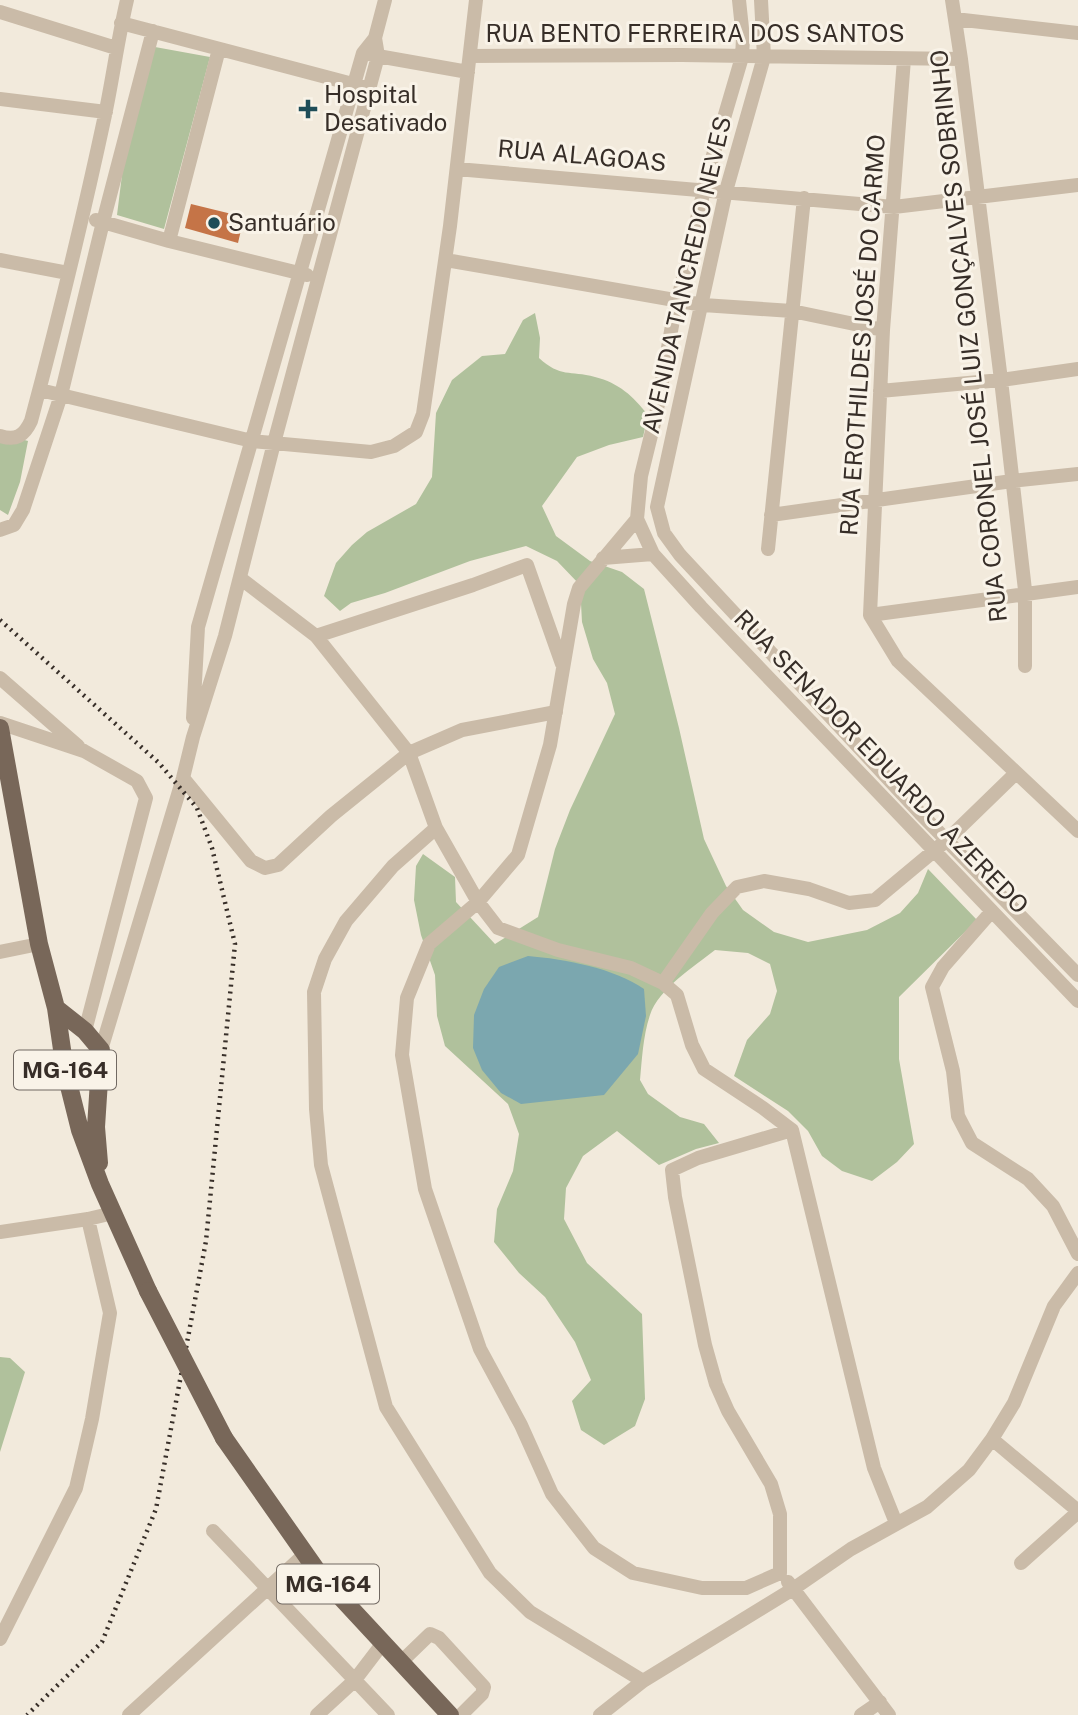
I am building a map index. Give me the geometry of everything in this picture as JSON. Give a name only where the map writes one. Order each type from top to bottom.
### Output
[{"type":"main road","name":"MG-164","points":[[0,725],[6,792],[39,944],[56,1008],[65,1070],[80,1129],[100,1184],[148,1291],[224,1438],[304,1555],[450,1715]]},
{"type":"main road","name":"MG-164","points":[[56,1008],[85,1031],[101,1050],[96,1127],[100,1184]]},
{"type":"main road","points":[[65,1070],[86,1078],[100,1077]]},
{"type":"street","points":[[0,436],[18,438],[25,433],[31,421],[83,216],[127,0]]},
{"type":"street","points":[[101,1050],[183,778],[192,737],[225,636],[370,89],[371,55],[385,0]]},
{"type":"street","points":[[40,390],[252,441],[371,452],[394,446],[416,432],[424,414],[446,260],[476,0]]},
{"type":"street","name":"AVENIDA TANCREDO NEVES","points":[[653,554],[637,519],[641,476],[704,189],[742,57],[739,0]]},
{"type":"street","name":"AVENIDA TANCREDO NEVES","points":[[680,555],[664,533],[657,507],[726,191],[764,57],[761,0]]},
{"type":"street","name":"RUA CORONEL JOSÉ LUIZ GONÇALVES SOBRINHO","points":[[952,0],[1001,380],[1025,595],[1025,666]]},
{"type":"street","points":[[0,12],[116,48]]},
{"type":"street","points":[[955,19],[1078,33]]},
{"type":"street","points":[[121,23],[370,89]]},
{"type":"street","points":[[0,530],[14,525],[23,510],[61,395],[153,31]]},
{"type":"street","points":[[169,241],[219,48]]},
{"type":"street","points":[[192,737],[198,627],[354,85],[371,55]]},
{"type":"street","name":"RUA BENTO FERREIRA DOS SANTOS","points":[[371,55],[468,72]]},
{"type":"street","name":"RUA BENTO FERREIRA DOS SANTOS","points":[[470,56],[682,55],[961,59]]},
{"type":"street","name":"RUA EROTHILDES JOSÉ DO CARMO","points":[[870,615],[883,330],[904,59]]},
{"type":"street","points":[[0,99],[106,112]]},
{"type":"street","name":"RUA ALAGOAS","points":[[457,169],[894,207],[1078,185]]},
{"type":"street","points":[[768,549],[804,198]]},
{"type":"street","points":[[83,216],[169,241],[318,278]]},
{"type":"street","points":[[0,260],[68,273]]},
{"type":"street","points":[[446,260],[703,305],[792,311],[883,330]]},
{"type":"street","points":[[880,391],[1001,380],[1078,369]]},
{"type":"street","points":[[771,516],[1078,474]]},
{"type":"street","points":[[637,519],[579,588],[550,745],[518,855],[478,902],[429,944],[407,998],[402,1055],[425,1189],[480,1349],[521,1425],[552,1494],[594,1548],[633,1573],[702,1588],[746,1588],[780,1573]]},
{"type":"street","points":[[603,558],[653,554]]},
{"type":"street","name":"RUA SENADOR EDUARDO AZEREDO","points":[[653,554],[1078,1001]]},
{"type":"street","name":"RUA SENADOR EDUARDO AZEREDO","points":[[680,555],[947,840],[1078,975]]},
{"type":"street","points":[[316,636],[527,565],[563,667]]},
{"type":"street","points":[[240,578],[316,636],[409,753],[436,828],[478,902],[498,928],[558,950],[631,968],[663,983],[677,995],[692,1045],[704,1069],[792,1130],[874,1468],[896,1523]]},
{"type":"street","points":[[1078,587],[870,615],[898,661],[1078,831]]},
{"type":"street","points":[[0,678],[84,751],[137,781],[146,799],[85,1031]]},
{"type":"street","points":[[183,778],[251,861],[265,869],[278,865],[331,816],[409,753],[462,730],[556,712]]},
{"type":"street","points":[[0,725],[84,751]]},
{"type":"street","points":[[663,983],[712,913],[737,887],[764,881],[809,889],[849,903],[875,900],[934,852],[1016,773]]},
{"type":"street","points":[[436,828],[393,866],[346,921],[325,959],[314,992],[316,1109],[321,1165],[386,1407],[490,1573],[530,1612],[643,1681]]},
{"type":"street","points":[[992,911],[943,967],[932,987],[953,1071],[958,1116],[972,1143],[1028,1179],[1053,1206],[1078,1254]]},
{"type":"street","points":[[0,951],[39,944]]},
{"type":"street","points":[[792,1130],[698,1158],[672,1170],[675,1197],[705,1345],[716,1384],[733,1421],[771,1484],[780,1514],[780,1573],[889,1715]]},
{"type":"street","points":[[0,1231],[113,1213]]},
{"type":"street","points":[[0,1639],[76,1488],[92,1419],[110,1313],[88,1219]]},
{"type":"street","points":[[600,1715],[643,1681],[793,1588],[850,1549],[927,1507],[969,1470],[1014,1403],[1054,1306],[1078,1273]]},
{"type":"street","points":[[992,1439],[1078,1511],[1021,1563]]},
{"type":"street","points":[[213,1531],[388,1715]]},
{"type":"street","points":[[129,1715],[304,1555]]},
{"type":"street","points":[[401,1662],[430,1634],[439,1638],[484,1687],[482,1695],[461,1715]]},
{"type":"street","points":[[317,1715],[354,1681],[383,1643]]},
{"type":"street","points":[[861,1715],[880,1702]]},
{"type":"green space","points":[[144,45],[210,57],[164,229],[117,215],[127,135]]},
{"type":"green space","points":[[535,313],[540,338],[539,358],[560,371],[595,377],[611,383],[631,396],[648,415],[643,437],[609,445],[577,457],[542,506],[556,536],[590,561],[622,572],[644,589],[704,839],[726,886],[743,910],[774,932],[808,942],[867,930],[900,913],[918,893],[928,869],[977,920],[899,997],[899,1059],[914,1144],[897,1162],[872,1181],[842,1171],[822,1156],[808,1131],[788,1111],[734,1076],[747,1040],[770,1014],[777,991],[770,964],[748,953],[715,950],[669,987],[654,1005],[643,1048],[640,1080],[648,1094],[680,1117],[704,1124],[719,1143],[696,1149],[659,1165],[617,1131],[583,1156],[566,1188],[564,1219],[587,1263],[642,1314],[645,1399],[635,1426],[604,1445],[581,1430],[572,1401],[591,1380],[575,1342],[545,1297],[519,1273],[494,1242],[497,1209],[513,1171],[519,1134],[508,1104],[445,1046],[437,1016],[435,975],[421,935],[414,900],[416,866],[423,854],[455,877],[456,902],[495,944],[538,917],[555,849],[570,810],[615,714],[607,683],[593,659],[582,622],[580,585],[557,561],[526,546],[470,561],[351,603],[340,611],[324,596],[336,563],[352,545],[367,532],[416,504],[432,477],[436,413],[452,380],[482,356],[505,354],[523,320]]},
{"type":"green space","points":[[0,433],[28,441],[20,482],[8,515],[0,510]]},
{"type":"green space","points":[[0,1357],[10,1358],[25,1372],[0,1452]]},
{"type":"water","points":[[528,956],[557,959],[604,970],[644,989],[646,1016],[638,1054],[604,1095],[521,1104],[501,1093],[482,1070],[473,1048],[474,1015],[484,989],[499,967]]},
{"type":"building","name":"Santuário","points":[[191,204],[244,217],[238,243],[185,228]]},
{"type":"railway","points":[[0,620],[159,763],[197,808],[212,848],[235,944],[206,1241],[156,1509],[102,1642],[27,1715]]},
{"type":"place","name":"Hospital Desativado","points":[[308,109]]},
{"type":"place","name":"Santuário","points":[[214,223]]}]
